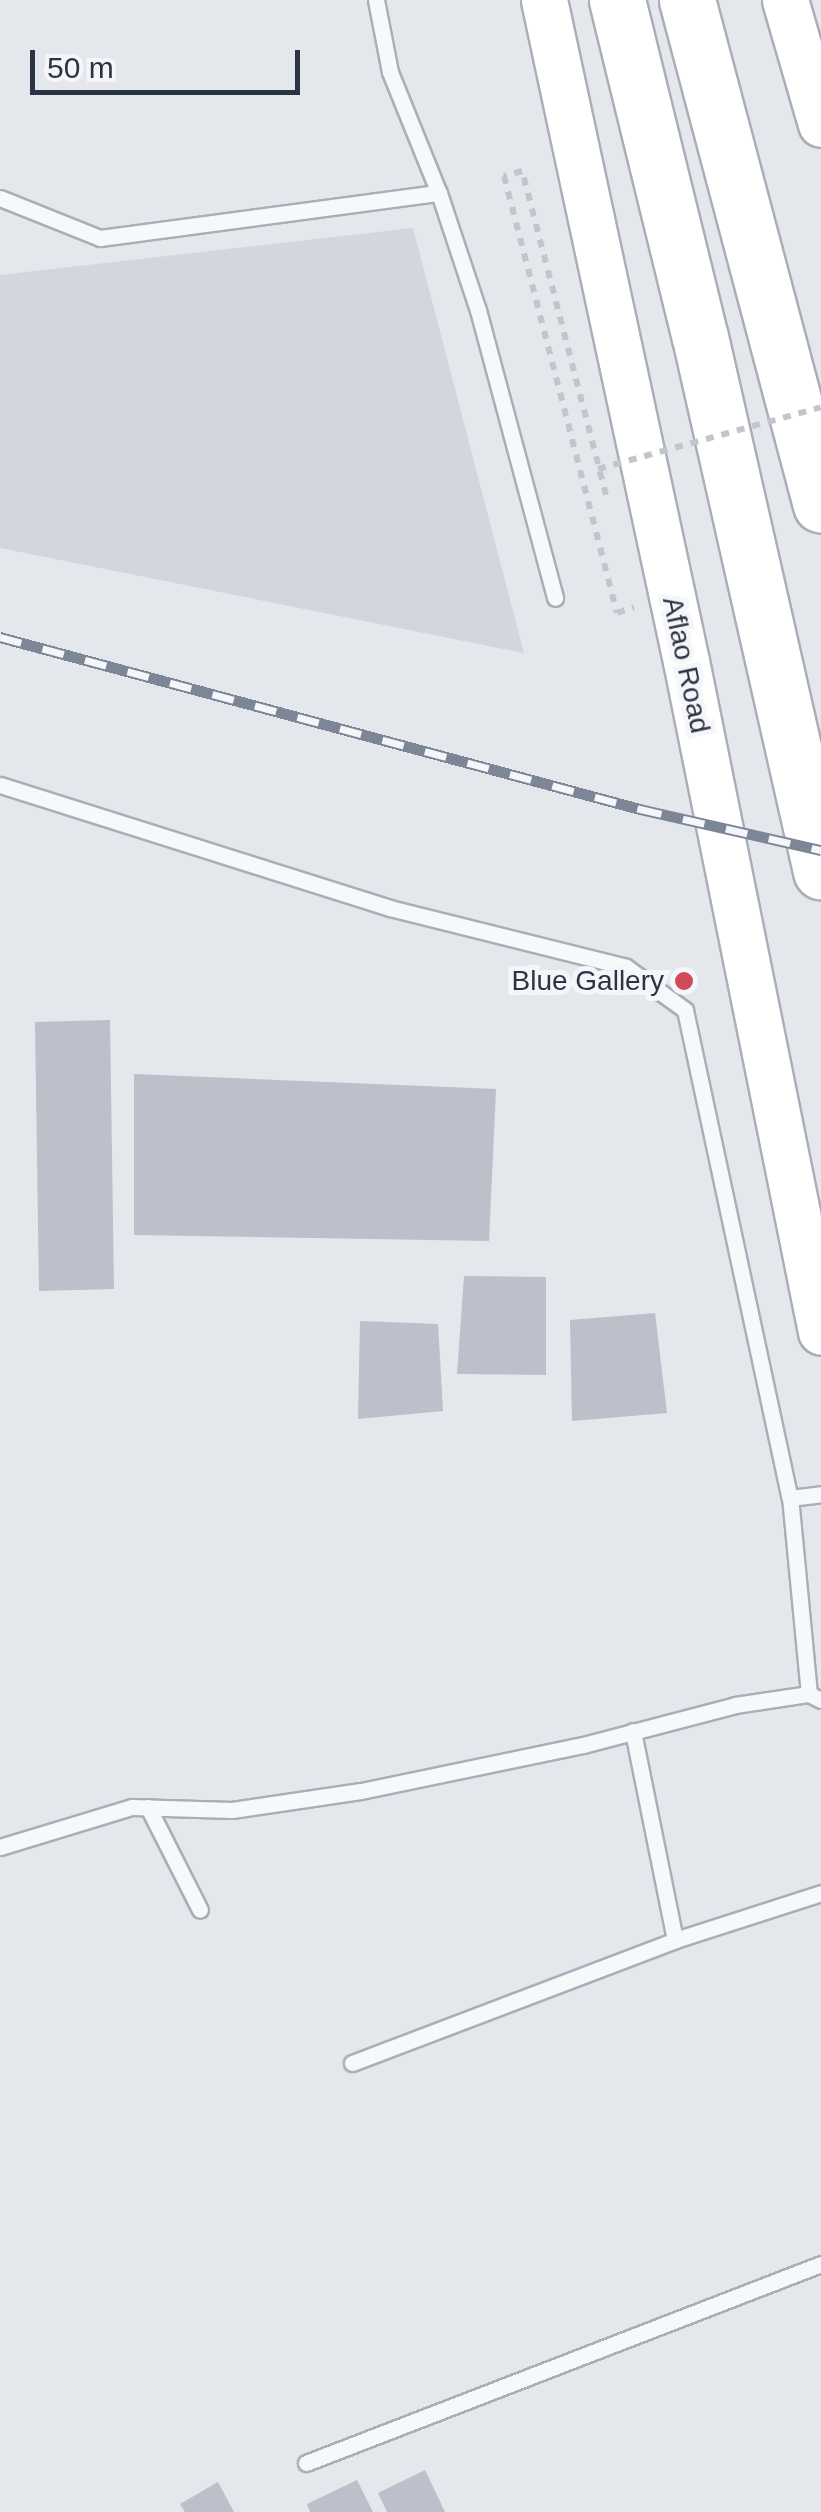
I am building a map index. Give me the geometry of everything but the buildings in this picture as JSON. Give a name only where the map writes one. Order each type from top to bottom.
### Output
[{"type":"highway","points":[[617,0],[700,337],[821,871]]},
{"type":"highway","points":[[687,0],[821,505]]},
{"type":"street","name":"Aflao Road","points":[[544,0],[686,661],[821,1332]]},
{"type":"street","points":[[784,0],[821,124]]},
{"type":"lane","points":[[376,0],[390,72],[439,193],[478,310],[555,598]]},
{"type":"lane","points":[[0,198],[100,238],[439,193]]},
{"type":"lane","points":[[0,786],[390,908],[626,967],[684,1010],[790,1498],[815,1697],[735,1704],[633,1732],[361,1791],[232,1810],[132,1807],[0,1847]]},
{"type":"lane","points":[[790,1498],[821,1494]]},
{"type":"lane","points":[[633,1732],[675,1940]]},
{"type":"lane","points":[[148,1808],[200,1910]]},
{"type":"lane","points":[[352,2063],[675,1940],[821,1893]]},
{"type":"lane","points":[[306,2462],[821,2264]]},
{"type":"path","points":[[637,606],[617,613],[504,176],[522,171],[598,469],[821,406]]},
{"type":"shaded area","points":[[413,228],[524,653],[0,548],[0,275]]},
{"type":"railway","points":[[0,637],[640,809],[821,850]]},
{"type":"place","name":"Blue Gallery","points":[[684,981]]}]
